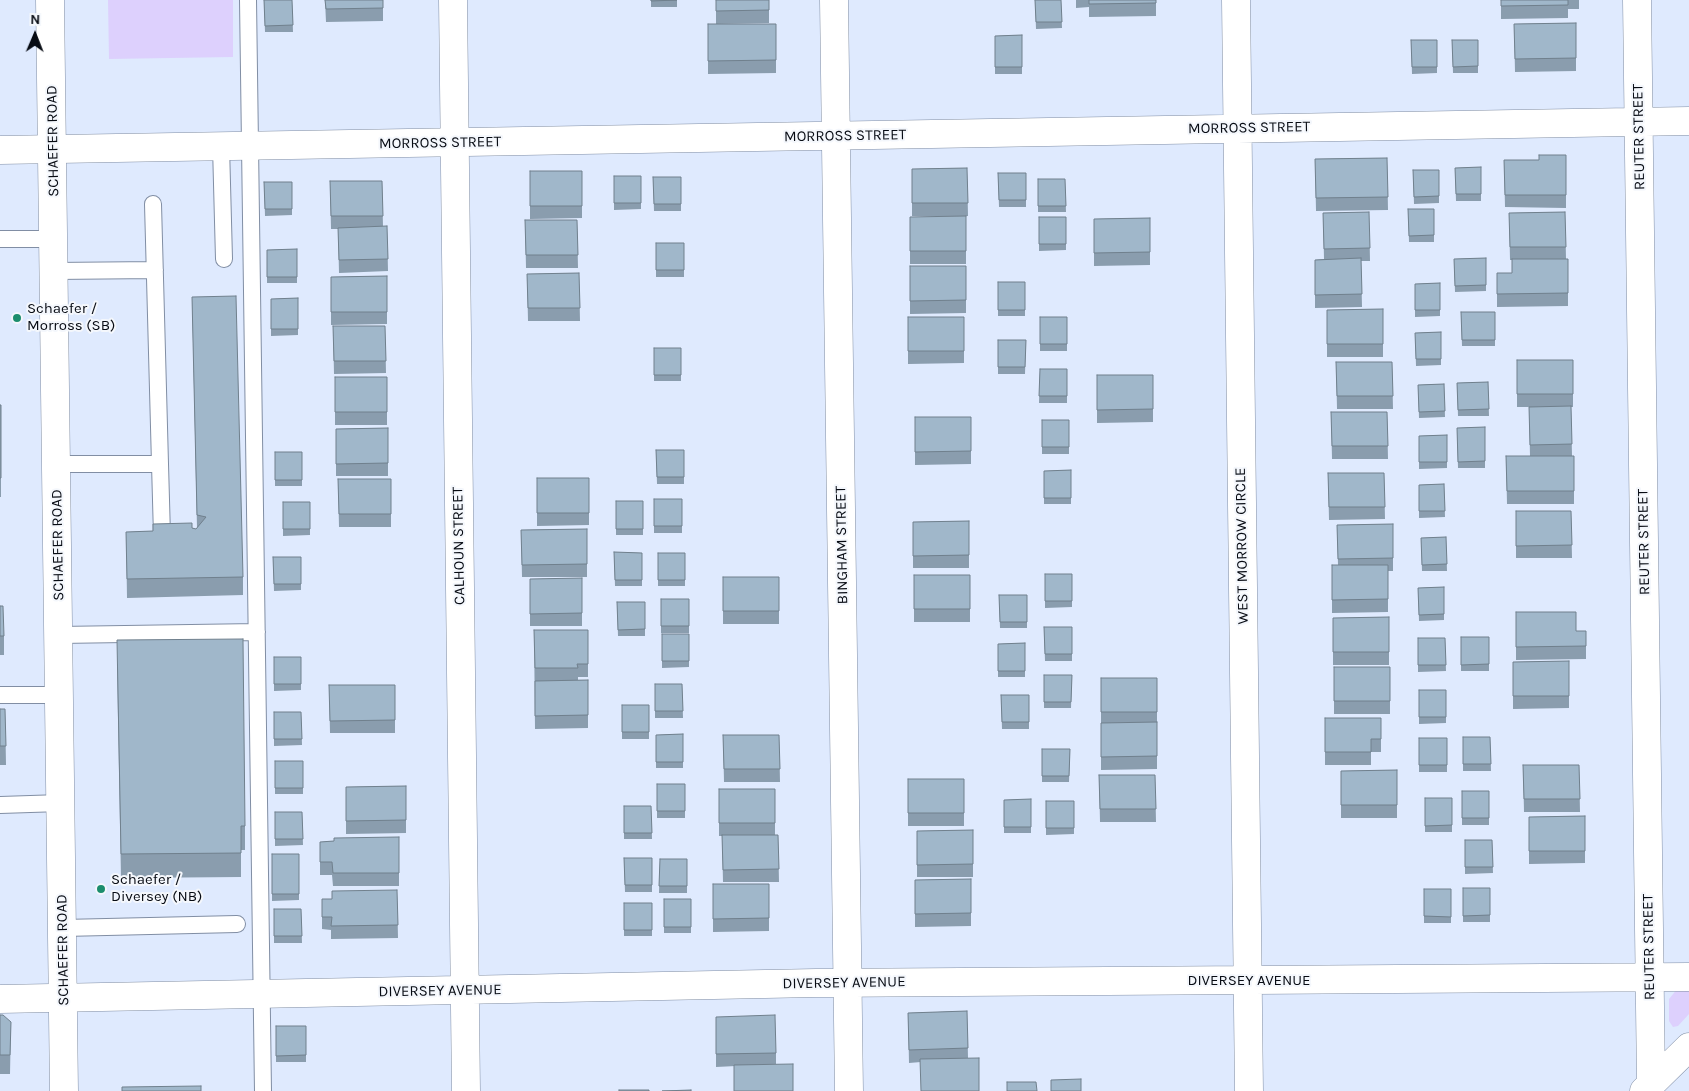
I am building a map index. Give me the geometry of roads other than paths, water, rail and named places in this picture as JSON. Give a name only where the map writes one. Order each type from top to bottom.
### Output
[{"type":"street","name":"SCHAEFER ROAD","points":[[50,0],[64,1091]]},
{"type":"street","name":"CALHOUN STREET","points":[[453,0],[466,1091]]},
{"type":"street","name":"BINGHAM STREET","points":[[834,0],[849,1091]]},
{"type":"street","name":"WEST MORROW CIRCLE","points":[[1236,0],[1246,981],[1249,1091]]},
{"type":"street","name":"REUTER STREET","points":[[1637,0],[1649,977],[1647,1087]]},
{"type":"street","name":"MORROSS STREET","points":[[0,150],[1689,121]]},
{"type":"street","name":"DIVERSEY AVENUE","points":[[0,999],[848,983],[1689,977]]},
{"type":"street","points":[[1647,1087],[1689,1047]]},
{"type":"lane","points":[[248,0],[263,1091]]},
{"type":"lane","points":[[221,146],[224,259]]},
{"type":"lane","points":[[153,204],[162,536]]},
{"type":"lane","points":[[0,240],[54,239]]},
{"type":"lane","points":[[54,271],[155,270]]},
{"type":"lane","points":[[57,464],[160,464]]},
{"type":"lane","points":[[59,636],[256,632]]},
{"type":"lane","points":[[0,695],[60,695]]},
{"type":"lane","points":[[0,805],[61,803]]},
{"type":"lane","points":[[63,928],[237,924]]},
{"type":"place","name":"Schaefer / Morross (SB)","points":[[17,318]]},
{"type":"place","name":"Schaefer / Diversey (NB)","points":[[101,889]]}]
